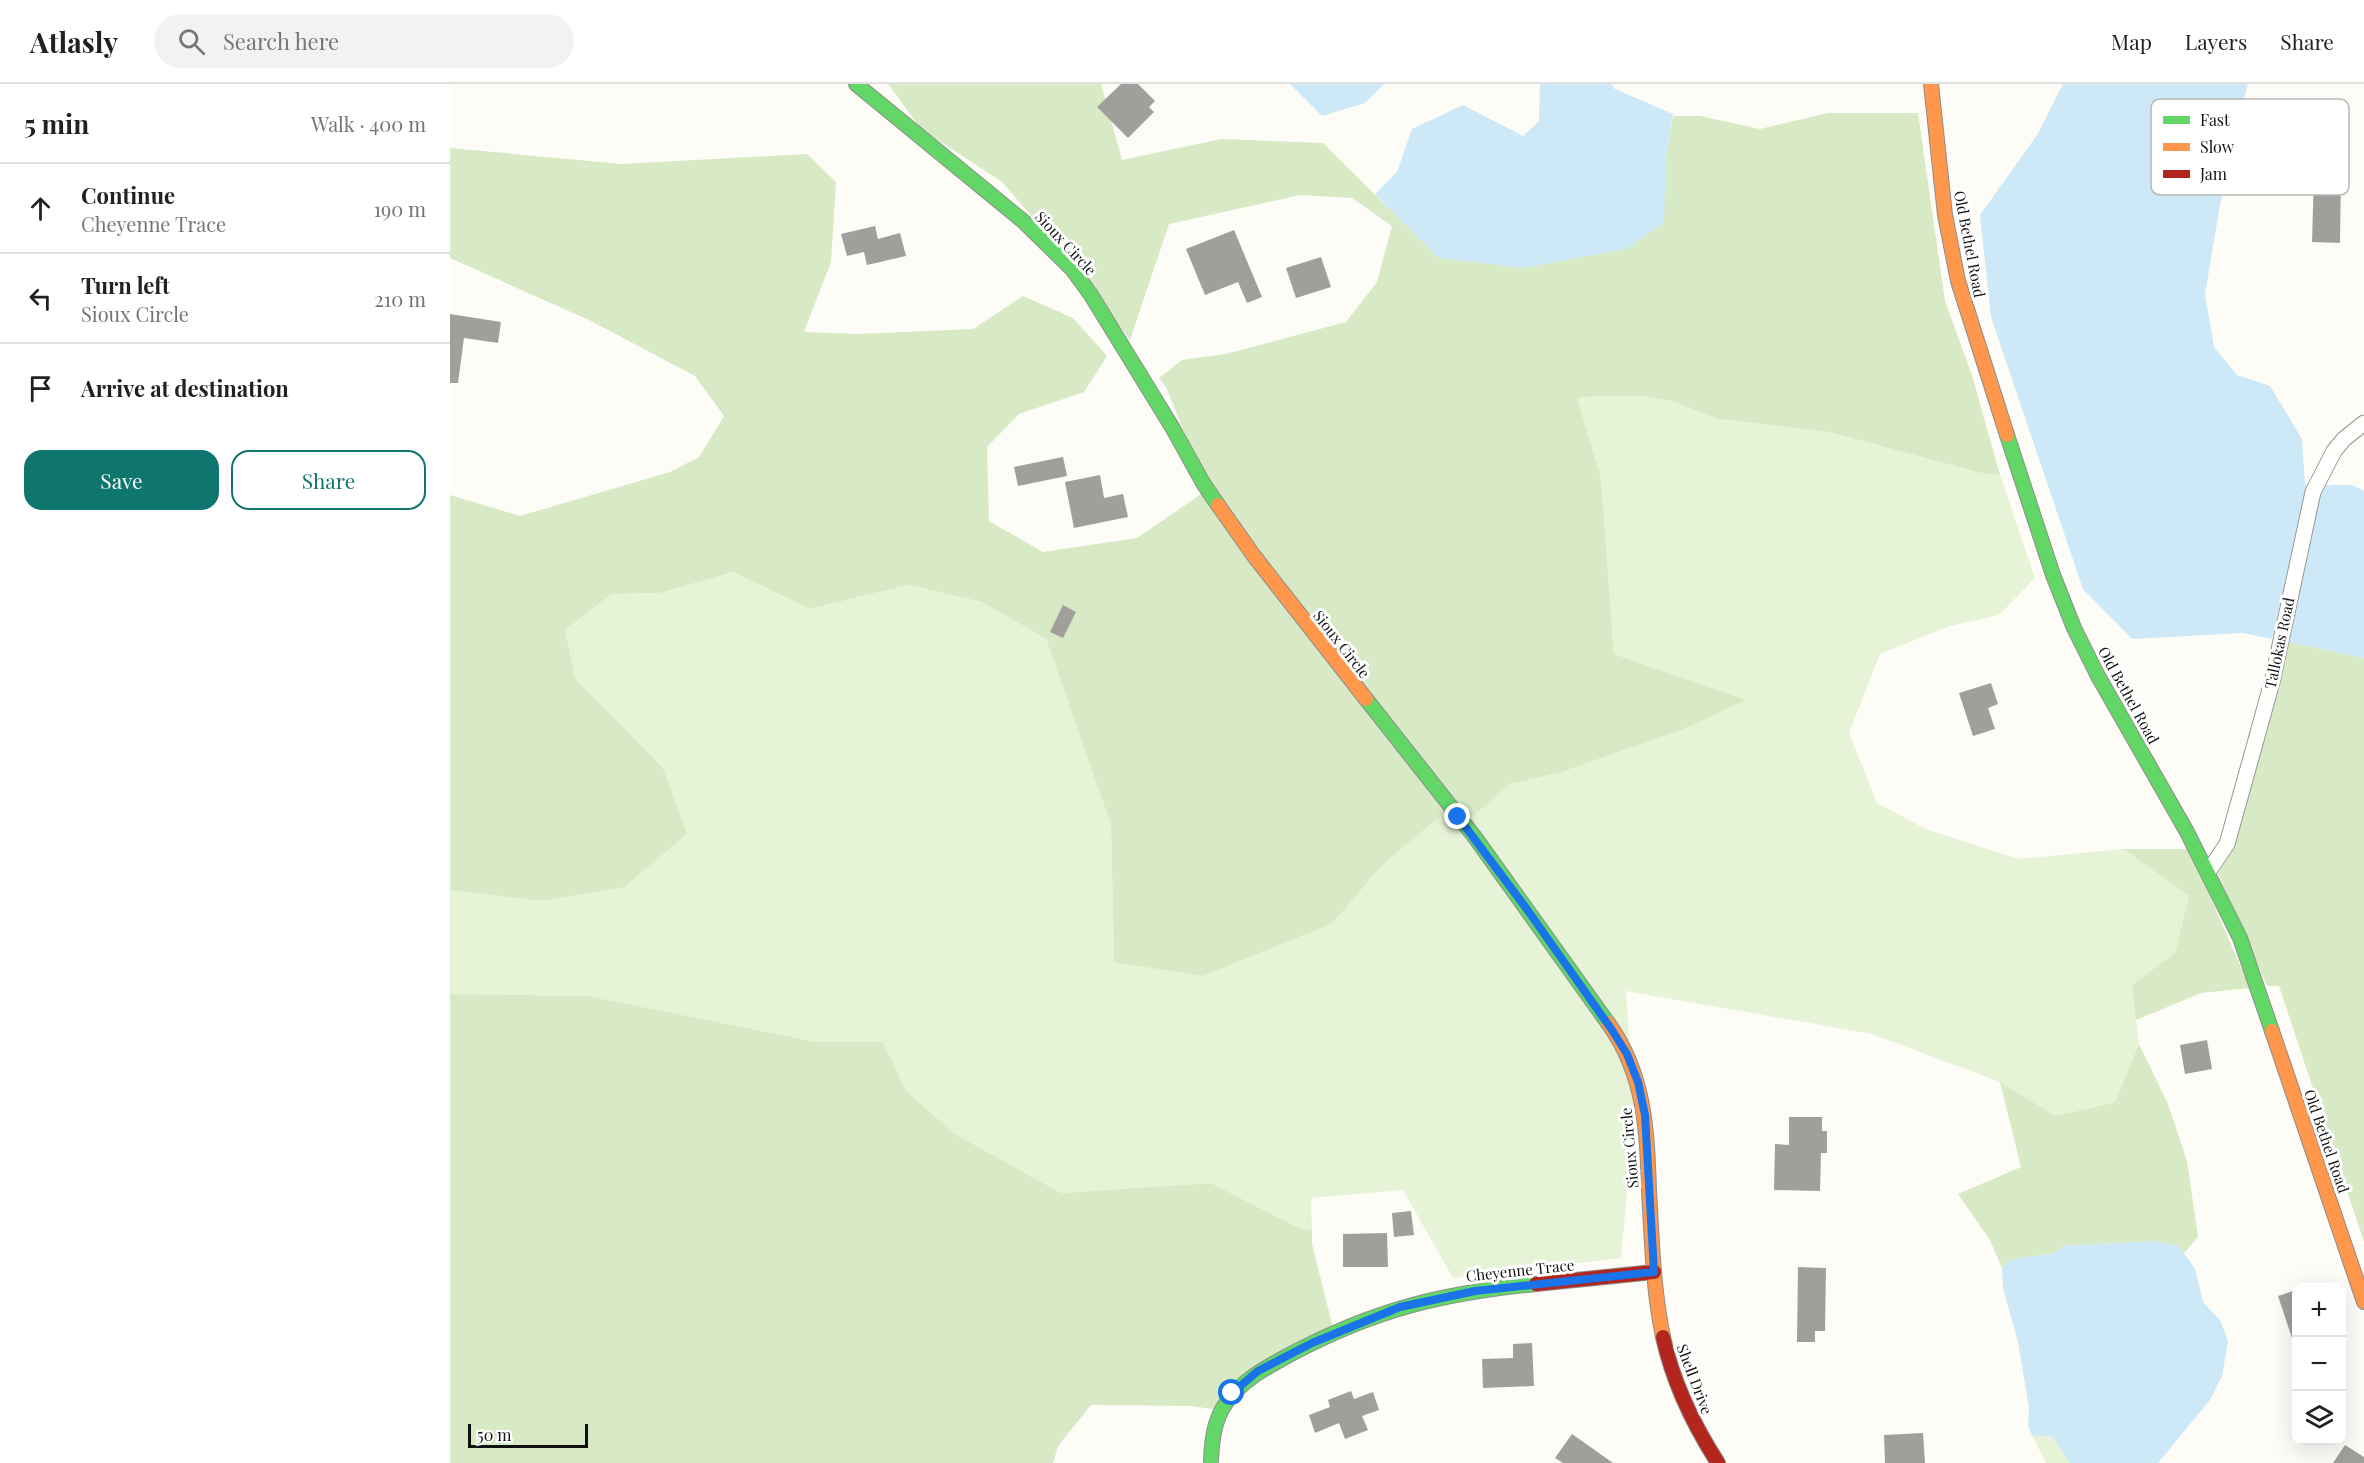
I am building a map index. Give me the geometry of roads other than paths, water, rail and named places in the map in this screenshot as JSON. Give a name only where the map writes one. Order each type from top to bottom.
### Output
[{"type":"street","name":"Sioux Circle","points":[[856,84],[1023,221],[1071,270],[1091,295],[1203,483],[1254,556],[1474,836],[1612,1030],[1627,1054],[1638,1082],[1645,1115],[1656,1300]]},
{"type":"street","name":"Old Bethel Road","points":[[1931,84],[1945,214],[1958,281],[2053,575],[2074,628],[2098,676],[2208,872],[2240,938],[2253,970],[2364,1302]]},
{"type":"street","name":"Tallokas Road","points":[[2208,872],[2227,844],[2259,730],[2272,682],[2313,492],[2334,451],[2364,423]]},
{"type":"street","name":"Cheyenne Trace","points":[[1211,1460],[1215,1425],[1225,1402],[1232,1393],[1258,1371],[1370,1317],[1454,1294],[1654,1272]]},
{"type":"street","name":"Shell Drive","points":[[1656,1300],[1671,1372],[1688,1412],[1718,1463]]},
{"type":"water","points":[[1290,84],[1384,84],[1365,103],[1322,116]]},
{"type":"water","points":[[1540,84],[1611,84],[1615,89],[1673,114],[1666,156],[1664,223],[1626,249],[1522,268],[1439,258],[1375,194],[1397,172],[1412,129],[1463,105],[1523,136],[1539,121]]},
{"type":"water","points":[[2063,84],[2248,84],[2244,99],[2151,99],[2151,195],[2222,195],[2205,294],[2214,347],[2237,375],[2270,386],[2302,439],[2305,484],[2307,485],[2272,639],[2243,633],[2132,639],[2083,589],[1991,317],[1980,215],[2037,135]]},
{"type":"water","points":[[2325,485],[2352,485],[2364,491],[2364,658],[2288,642],[2320,495]]},
{"type":"water","points":[[2154,1241],[2179,1246],[2195,1269],[2203,1302],[2220,1320],[2228,1341],[2222,1376],[2210,1400],[2158,1463],[2070,1463],[2053,1437],[2032,1435],[2028,1426],[2029,1408],[2018,1342],[2003,1288],[2002,1268],[2009,1260],[2054,1253],[2063,1246]]}]
